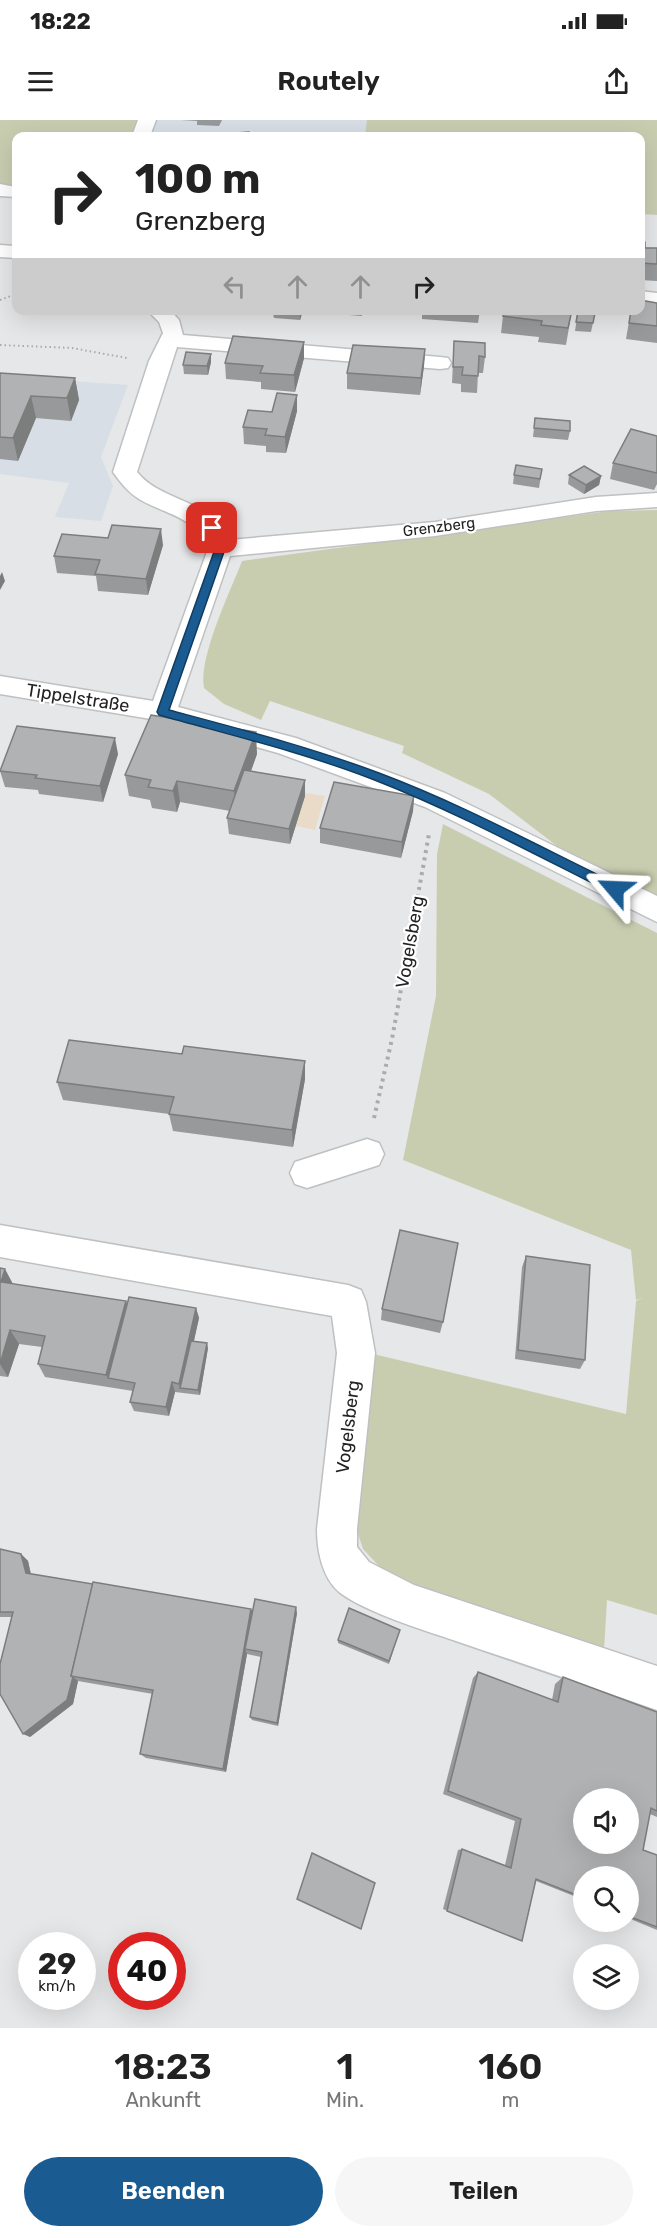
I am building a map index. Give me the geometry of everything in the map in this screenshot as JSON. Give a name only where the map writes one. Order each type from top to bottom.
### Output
[{"type":"street","points":[[163,712],[220,549],[218,537],[205,520],[141,490],[131,483],[125,472],[160,362],[170,340],[172,326],[164,315]]},
{"type":"street","points":[[170,340],[440,363]]},
{"type":"street","name":"Grenzberg","points":[[220,549],[435,529],[596,504],[657,500]]},
{"type":"street","name":"Tippelstraße","points":[[0,685],[163,712],[286,745],[435,800],[657,910]]},
{"type":"street","points":[[307,1173],[367,1154]]},
{"type":"street","name":"Vogelsberg","points":[[0,1241],[348,1302],[356,1353],[337,1529],[337,1547],[343,1564],[354,1577],[409,1604],[657,1688]]},
{"type":"path","points":[[0,345],[72,348],[160,362]]},
{"type":"path","name":"Vogelsberg","points":[[367,1154],[392,1039],[435,800]]},
{"type":"shaded area","points":[[158,120],[367,120],[366,132],[152,132]]},
{"type":"shaded area","points":[[0,376],[128,385],[101,457],[113,486],[101,521],[55,517],[69,483],[0,474]]},
{"type":"shaded area","points":[[305,793],[325,796],[315,830],[296,826]]},
{"type":"green space","points":[[0,120],[138,120],[133,132],[12,132],[12,189],[0,188]]},
{"type":"green space","points":[[367,120],[657,120],[657,215],[645,214],[645,132],[366,132]]},
{"type":"green space","points":[[657,510],[657,897],[557,846],[489,794],[402,753],[404,746],[270,701],[261,720],[224,704],[204,688],[203,675],[210,643],[242,561],[610,511]]},
{"type":"green space","points":[[443,824],[657,933],[657,1615],[607,1600],[604,1650],[394,1582],[363,1549],[353,1518],[369,1353],[626,1414],[636,1301],[642,1298],[636,1300],[631,1250],[403,1160],[436,996],[437,854]]},
{"type":"building","points":[[645,248],[657,248],[657,264],[645,263]]},
{"type":"building","points":[[645,301],[657,303],[657,326],[629,323],[630,315],[645,315]]},
{"type":"building","points":[[571,315],[568,328],[541,325],[542,321],[503,316]]},
{"type":"building","points":[[577,315],[595,315],[593,323],[576,322]]},
{"type":"building","points":[[233,336],[304,342],[294,375],[260,373],[263,366],[225,363]]},
{"type":"building","points":[[454,341],[485,343],[485,357],[479,356],[478,376],[462,375],[463,367],[453,367]]},
{"type":"building","points":[[353,345],[425,349],[421,378],[347,373]]},
{"type":"building","points":[[186,352],[211,354],[207,366],[183,365]]},
{"type":"building","points":[[0,373],[75,378],[67,398],[31,396],[13,438],[0,437]]},
{"type":"building","points":[[277,393],[297,395],[285,437],[265,435],[267,429],[243,427],[248,410],[272,412]]},
{"type":"building","points":[[535,418],[570,421],[570,431],[534,428]]},
{"type":"building","points":[[631,429],[657,436],[657,473],[613,463]]},
{"type":"building","points":[[516,465],[542,469],[540,479],[514,475]]},
{"type":"building","points":[[584,466],[601,476],[586,485],[569,475]]},
{"type":"building","points":[[112,525],[161,529],[146,579],[95,574],[100,560],[54,556],[62,534],[108,538]]},
{"type":"building","points":[[151,715],[256,732],[234,791],[177,781],[173,791],[148,787],[151,780],[125,775]]},
{"type":"building","points":[[17,726],[115,738],[100,786],[0,771]]},
{"type":"building","points":[[244,770],[305,780],[289,829],[227,818]]},
{"type":"building","points":[[334,782],[414,796],[402,842],[320,828]]},
{"type":"building","points":[[69,1040],[182,1054],[184,1046],[305,1061],[292,1130],[169,1114],[174,1097],[57,1082]]},
{"type":"building","points":[[400,1230],[458,1243],[443,1322],[382,1309]]},
{"type":"building","points":[[526,1256],[590,1265],[585,1360],[518,1350]]},
{"type":"building","points":[[0,1268],[5,1269],[1,1282],[126,1301],[106,1375],[38,1364],[45,1336],[10,1330],[0,1364]]},
{"type":"building","points":[[129,1297],[196,1308],[179,1384],[172,1382],[166,1407],[130,1402],[135,1383],[108,1378]]},
{"type":"building","points":[[191,1341],[207,1343],[198,1390],[180,1388]]},
{"type":"building","points":[[0,1549],[21,1554],[26,1573],[93,1584],[67,1700],[23,1734],[0,1694],[0,1664],[13,1612],[0,1612]]},
{"type":"building","points":[[93,1582],[251,1609],[223,1769],[140,1754],[153,1690],[71,1676]]},
{"type":"building","points":[[255,1599],[296,1607],[277,1723],[250,1717],[262,1652],[245,1649]]},
{"type":"building","points":[[349,1608],[400,1630],[389,1661],[338,1640]]},
{"type":"building","points":[[478,1672],[558,1702],[563,1677],[657,1712],[657,1811],[651,1808],[643,1850],[657,1855],[657,1927],[639,1920],[639,1866],[573,1866],[573,1894],[536,1879],[522,1941],[447,1911],[462,1849],[511,1868],[521,1819],[448,1791]]},
{"type":"building","points":[[312,1853],[375,1883],[361,1929],[297,1899]]},
{"type":"route","points":[[212,528],[218,537],[220,549],[163,712],[286,745],[375,776],[435,800],[615,889]]}]
